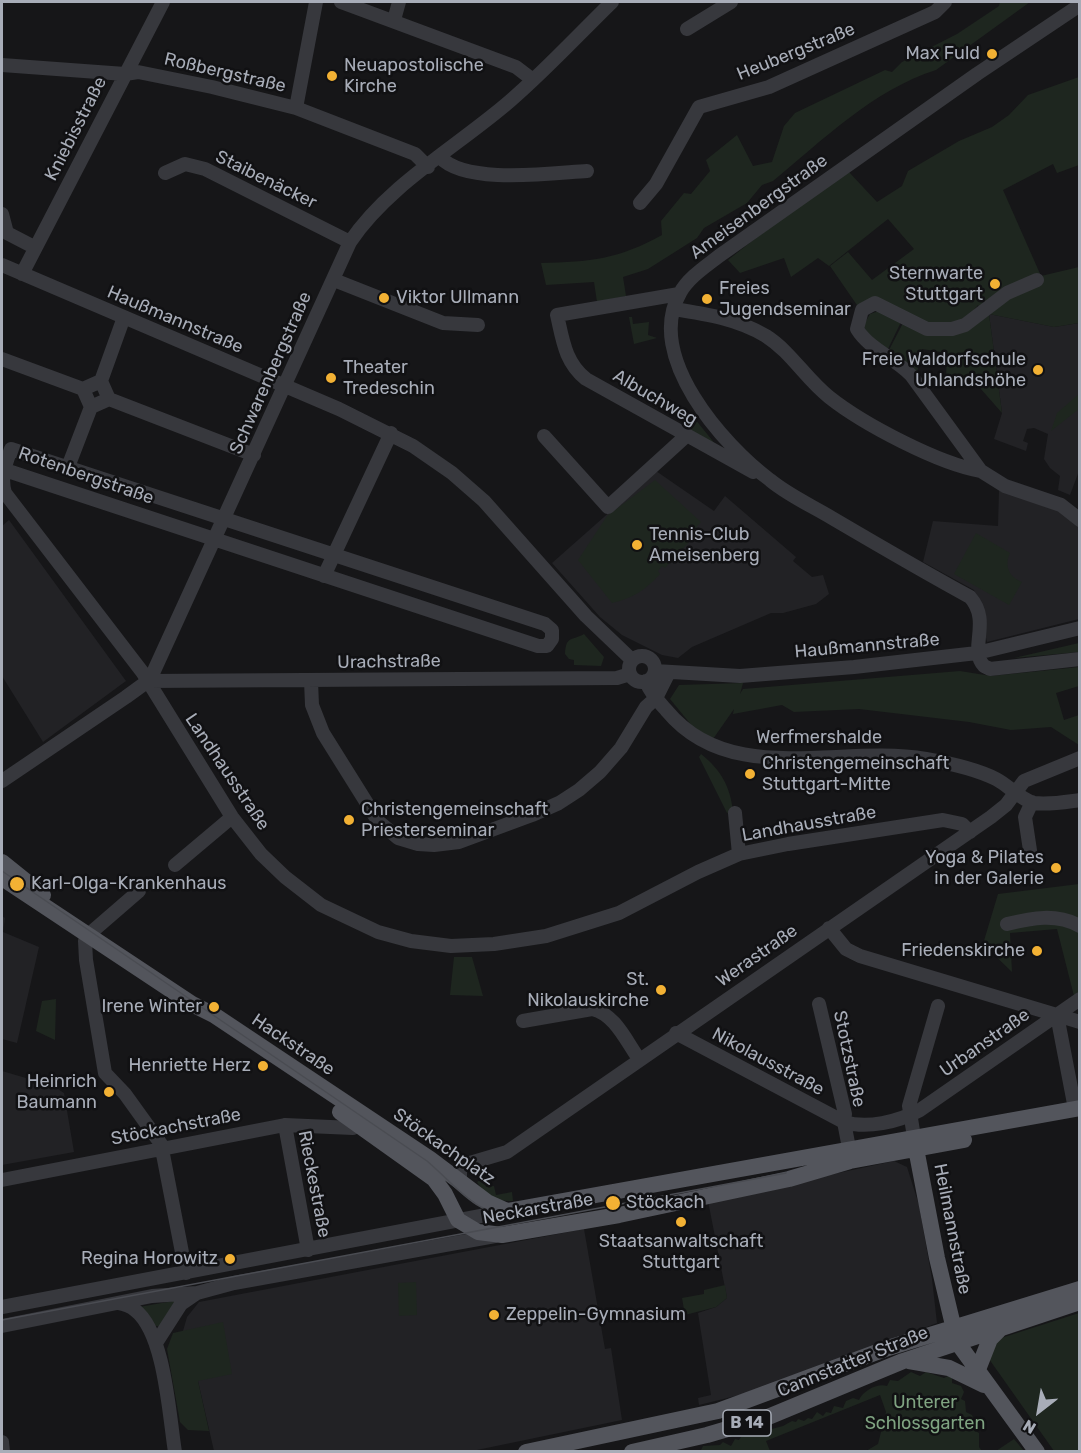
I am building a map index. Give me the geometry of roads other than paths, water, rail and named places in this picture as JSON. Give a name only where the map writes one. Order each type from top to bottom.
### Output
[{"type":"main road","name":"Hackstraße","points":[[2,862],[88,935]]},
{"type":"main road","name":"Hackstraße","points":[[2,878],[48,911],[192,1004],[214,1015],[359,1119],[434,1179],[445,1194],[458,1220]]},
{"type":"main road","name":"Neckarstraße","points":[[502,1235],[619,1215],[789,1179],[915,1143],[1078,1112]]},
{"type":"main road","name":"Stöckachplatz","points":[[359,1119],[460,1181],[495,1207],[507,1211]]},
{"type":"main road","name":"Neckarstraße","points":[[507,1211],[813,1155],[848,1143],[915,1143]]},
{"type":"main road","name":"Heilmannstraße","points":[[915,1143],[955,1335]]},
{"type":"main road","points":[[813,1155],[807,1160],[806,1166],[814,1172]]},
{"type":"main road","points":[[786,1160],[793,1163],[796,1168],[795,1174],[789,1179]]},
{"type":"main road","points":[[458,1220],[478,1232],[502,1235]]},
{"type":"main road","name":"B 14","points":[[955,1335],[1080,1289]]},
{"type":"main road","name":"B 14","points":[[955,1335],[1001,1328],[1080,1302]]},
{"type":"main road","points":[[977,1372],[990,1338],[1001,1328]]},
{"type":"main road","name":"Cannstatter Straße","points":[[632,1452],[707,1435],[768,1417],[903,1361],[955,1335]]},
{"type":"main road","name":"Cannstatter Straße","points":[[955,1335],[977,1372],[1037,1452]]},
{"type":"main road","name":"Cannstatter Straße","points":[[526,1452],[718,1411],[888,1348],[955,1335]]},
{"type":"main road","points":[[903,1361],[949,1368],[992,1390]]},
{"type":"street","name":"Kniebisstraße","points":[[21,274],[163,2]]},
{"type":"street","points":[[296,108],[316,2]]},
{"type":"street","points":[[341,2],[516,67],[533,80]]},
{"type":"street","points":[[394,20],[399,2]]},
{"type":"street","name":"Schwarenbergstraße","points":[[148,681],[216,539],[350,242],[372,213],[533,80],[612,2]]},
{"type":"street","points":[[687,29],[731,2]]},
{"type":"street","name":"Heubergstraße","points":[[640,203],[656,184],[674,147],[699,107],[769,87],[935,12],[945,2]]},
{"type":"street","name":"Ameisenbergstraße","points":[[977,653],[982,629],[977,605],[970,597],[770,481],[727,441],[696,400],[680,371],[671,345],[670,323],[679,294],[693,277],[719,256],[977,74],[1080,5]]},
{"type":"street","name":"Roßbergstraße","points":[[2,65],[125,74],[138,72],[296,108],[415,154],[428,167]]},
{"type":"street","points":[[440,157],[446,164],[456,168],[512,176],[587,171]]},
{"type":"street","name":"Staibenäcker","points":[[165,173],[185,164],[205,169],[350,242]]},
{"type":"street","points":[[2,214],[7,233],[34,247]]},
{"type":"street","name":"Haußmannstraße","points":[[2,265],[391,433],[431,458],[484,501],[631,667]]},
{"type":"street","points":[[334,280],[443,323],[478,325]]},
{"type":"street","points":[[981,471],[911,375],[900,363],[863,339],[857,329],[858,319],[867,305],[875,303],[927,329],[952,329],[970,321],[1007,293],[1037,280]]},
{"type":"street","name":"Albuchweg","points":[[679,294],[558,315],[567,358],[586,380],[770,481]]},
{"type":"street","points":[[674,309],[741,324],[766,336],[786,352],[829,397],[854,413],[943,462],[981,471],[1005,486],[1061,505],[1080,520]]},
{"type":"street","points":[[124,317],[101,381],[109,399],[254,455]]},
{"type":"street","points":[[2,359],[83,389],[101,381]]},
{"type":"street","points":[[68,467],[91,407],[83,389]]},
{"type":"street","points":[[91,407],[109,399]]},
{"type":"street","points":[[324,576],[391,433]]},
{"type":"street","points":[[544,436],[608,507],[686,436]]},
{"type":"street","name":"Rotenbergstraße","points":[[11,449],[68,467],[545,624],[552,630],[552,639],[547,646],[538,646],[4,470],[11,449]]},
{"type":"street","name":"Landhausstraße","points":[[4,470],[2,484],[5,493],[148,681],[232,817],[272,866],[329,910],[394,937],[451,946],[520,941],[605,919],[739,854],[788,844],[943,820],[957,821],[969,832]]},
{"type":"street","points":[[436,612],[443,591]]},
{"type":"street","name":"Haußmannstraße","points":[[657,675],[740,676],[854,667],[977,653],[1080,628]]},
{"type":"street","points":[[977,653],[980,662],[990,669],[1080,659]]},
{"type":"street","points":[[312,681],[312,705],[320,727],[371,812],[393,834],[425,845],[459,842],[532,815],[569,797],[614,757],[646,707],[656,698],[657,675],[653,662],[645,656],[631,667],[637,681],[657,675]]},
{"type":"street","name":"Urachstraße","points":[[148,681],[617,678],[631,667]]},
{"type":"street","name":"Werfmershalde","points":[[657,675],[656,698],[691,735],[731,753],[765,757],[923,759],[978,772],[1016,792]]},
{"type":"street","points":[[2,781],[148,681]]},
{"type":"street","name":"Werastraße","points":[[460,1181],[460,1169],[467,1162],[503,1153],[969,832],[1006,805],[1024,781],[1080,758]]},
{"type":"street","points":[[1016,792],[1032,802],[1080,800]]},
{"type":"street","points":[[1031,857],[1025,818],[1032,802]]},
{"type":"street","points":[[735,813],[739,854]]},
{"type":"street","points":[[175,865],[232,817]]},
{"type":"street","points":[[140,891],[88,935],[85,941],[86,960],[105,1073],[125,1094],[159,1139],[186,1273]]},
{"type":"street","points":[[1007,924],[1032,918],[1057,918],[1080,926]]},
{"type":"street","points":[[829,928],[846,949],[860,956],[1080,1022]]},
{"type":"street","name":"Urbanstraße","points":[[911,1115],[1080,999]]},
{"type":"street","name":"Stotzstraße","points":[[819,1004],[845,1114],[844,1122]]},
{"type":"street","points":[[915,1143],[911,1094],[938,1006]]},
{"type":"street","points":[[523,1021],[592,1009],[611,1019],[639,1059]]},
{"type":"street","points":[[1057,1015],[1078,1112]]},
{"type":"street","name":"Nikolausstraße","points":[[676,1034],[844,1122]]},
{"type":"street","name":"Neckarstraße","points":[[844,1122],[866,1125],[911,1115]]},
{"type":"street","name":"Stöckachstraße","points":[[2,1180],[285,1125],[353,1128],[359,1119]]},
{"type":"street","points":[[844,1122],[848,1143]]},
{"type":"street","name":"Rieckestraße","points":[[285,1125],[308,1250]]},
{"type":"street","name":"Neckarstraße","points":[[848,1143],[866,1125]]},
{"type":"street","name":"Neckarstraße","points":[[2,1307],[507,1211]]},
{"type":"street","name":"Neckarstraße","points":[[2,1326],[152,1296],[197,1293],[234,1283],[502,1235]]},
{"type":"street","points":[[156,1343],[181,1304],[197,1293]]},
{"type":"street","points":[[118,1303],[134,1309],[142,1317],[156,1343],[175,1452]]},
{"type":"street","points":[[2,1442],[3,1452]]},
{"type":"tram line","points":[[2,871],[427,1161],[470,1200],[494,1212],[525,1217]]},
{"type":"tram line","points":[[2,1320],[786,1173]]},
{"type":"place","name":"Max Fuld","points":[[992,54]]},
{"type":"place","name":"Neuapostolische Kirche","points":[[332,76]]},
{"type":"place","name":"Sternwarte Stuttgart","points":[[995,284]]},
{"type":"place","name":"Viktor Ullmann","points":[[384,298]]},
{"type":"place","name":"Freies Jugendseminar","points":[[707,299]]},
{"type":"place","name":"Freie Waldorfschule Uhlandshöhe","points":[[1038,370]]},
{"type":"place","name":"Theater Tredeschin","points":[[331,378]]},
{"type":"place","name":"Tennis-Club Ameisenberg","points":[[637,545]]},
{"type":"place","name":"Christengemeinschaft Stuttgart-Mitte","points":[[750,774]]},
{"type":"place","name":"Christengemeinschaft Priesterseminar","points":[[349,820]]},
{"type":"place","name":"Yoga & Pilates in der Galerie","points":[[1056,868]]},
{"type":"place","name":"Karl-Olga-Krankenhaus","points":[[17,884]]},
{"type":"place","name":"Friedenskirche","points":[[1037,951]]},
{"type":"place","name":"St. Nikolauskirche","points":[[661,990]]},
{"type":"place","name":"Irene Winter","points":[[214,1007]]},
{"type":"place","name":"Henriette Herz","points":[[263,1066]]},
{"type":"place","name":"Heinrich Baumann","points":[[109,1092]]},
{"type":"place","name":"Stöckach","points":[[613,1203]]},
{"type":"place","name":"Staatsanwaltschaft Stuttgart","points":[[681,1222]]},
{"type":"place","name":"Regina Horowitz","points":[[230,1259]]},
{"type":"place","name":"Zeppelin-Gymnasium","points":[[494,1315]]},
{"type":"park label","name":"Unterer Schlossgarten","points":[[925,1413]]}]
